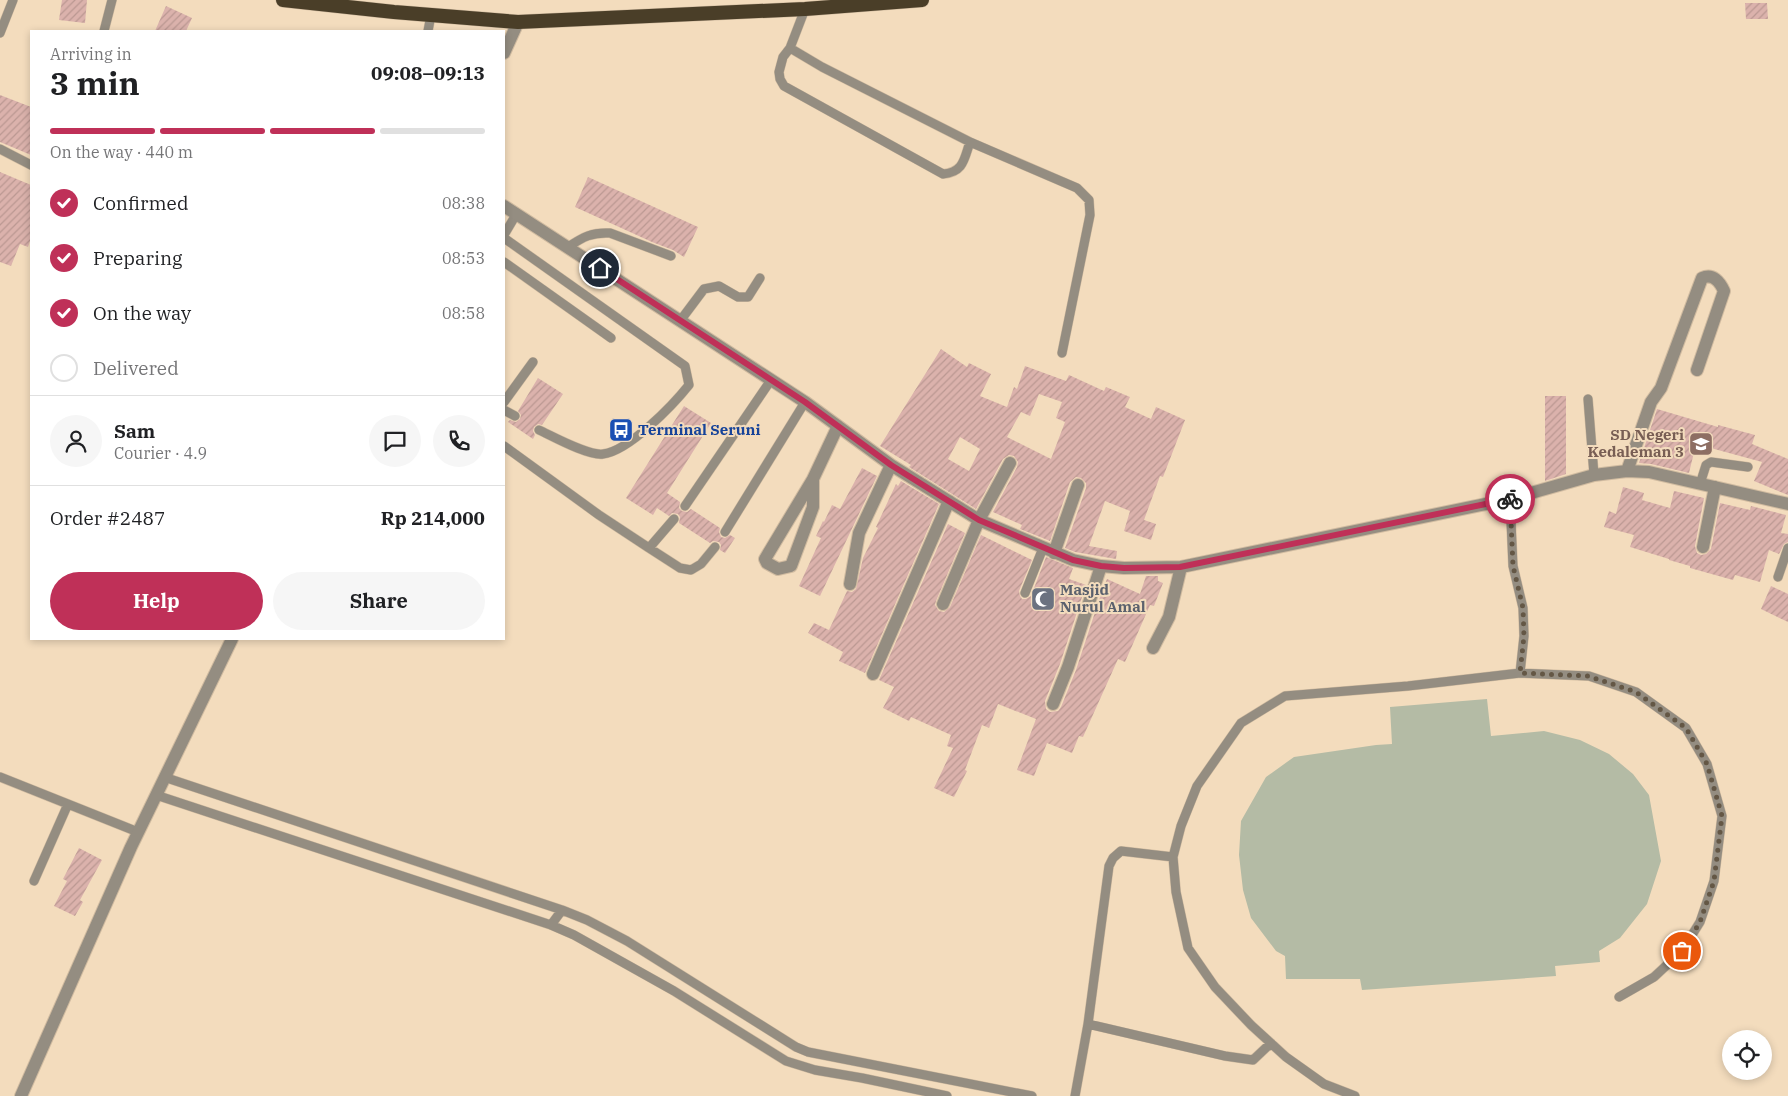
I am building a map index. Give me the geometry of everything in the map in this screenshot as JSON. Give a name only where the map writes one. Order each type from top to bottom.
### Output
[{"type":"highway","points":[[283,0],[341,3],[431,16],[518,22],[805,9],[922,0]]},
{"type":"street","points":[[505,51],[518,22]]},
{"type":"street","points":[[505,207],[805,402],[891,465],[979,520],[1073,560],[1101,566],[1124,568],[1180,567],[1510,499],[1594,475],[1627,471],[1649,472],[1788,504]]},
{"type":"street","points":[[1627,471],[1650,402],[1661,388],[1702,278],[1706,276],[1713,277],[1720,282],[1724,291],[1697,370]]},
{"type":"street","points":[[813,479],[813,507],[804,534],[791,566],[778,569],[767,563],[765,559],[813,479],[838,426]]},
{"type":"street","points":[[943,604],[979,520],[1010,463]]},
{"type":"street","points":[[850,584],[860,534],[891,465]]},
{"type":"street","points":[[1049,550],[1078,484]]},
{"type":"street","points":[[1703,547],[1715,487]]},
{"type":"street","points":[[873,674],[949,501]]},
{"type":"street","points":[[1054,704],[1101,566]]},
{"type":"street","points":[[1153,648],[1169,617],[1180,567]]},
{"type":"street","points":[[21,1096],[138,832],[232,640]]},
{"type":"lane","points":[[0,32],[13,0]]},
{"type":"lane","points":[[104,30],[112,0]]},
{"type":"lane","points":[[805,9],[779,72],[784,86],[943,174],[954,173],[962,164],[970,142]]},
{"type":"lane","points":[[428,30],[431,16]]},
{"type":"lane","points":[[790,48],[822,67],[970,142],[1077,188],[1088,200],[1090,215],[1062,353]]},
{"type":"lane","points":[[0,149],[30,164]]},
{"type":"lane","points":[[505,235],[517,213]]},
{"type":"lane","points":[[568,247],[585,236],[610,233],[671,256]]},
{"type":"lane","points":[[505,238],[685,366],[689,385],[673,404],[622,448],[602,454],[582,450],[539,430]]},
{"type":"lane","points":[[505,263],[611,338]]},
{"type":"lane","points":[[680,321],[704,289],[719,286],[738,296],[748,297],[760,278]]},
{"type":"lane","points":[[505,401],[533,362]]},
{"type":"lane","points":[[686,506],[771,380]]},
{"type":"lane","points":[[1588,399],[1594,475]]},
{"type":"lane","points":[[726,532],[805,402]]},
{"type":"lane","points":[[505,411],[515,416]]},
{"type":"lane","points":[[505,447],[599,515],[680,568],[691,570],[701,564],[715,546]]},
{"type":"lane","points":[[1700,484],[1706,465],[1711,462],[1748,467]]},
{"type":"lane","points":[[1510,499],[1513,566],[1523,608],[1524,636],[1520,673]]},
{"type":"lane","points":[[650,548],[674,519]]},
{"type":"lane","points":[[1778,577],[1788,548]]},
{"type":"lane","points":[[1025,593],[1049,550]]},
{"type":"lane","points":[[1355,1096],[1324,1084],[1286,1057],[1251,1025],[1215,987],[1188,948],[1176,892],[1173,856],[1181,826],[1197,786],[1241,722],[1285,696],[1408,686],[1520,673],[1588,676],[1636,692],[1686,728],[1707,764],[1722,816],[1714,881],[1700,922],[1682,951],[1654,976],[1619,996]]},
{"type":"lane","points":[[0,777],[138,832]]},
{"type":"lane","points":[[164,777],[587,920],[628,941],[796,1047],[808,1052],[1032,1096]]},
{"type":"lane","points":[[156,795],[551,925],[574,935],[674,991],[786,1061],[815,1070],[947,1096]]},
{"type":"lane","points":[[34,881],[68,804]]},
{"type":"lane","points":[[1075,1096],[1088,1024],[1109,866],[1113,858],[1120,851],[1173,856]]},
{"type":"lane","points":[[551,925],[562,910]]},
{"type":"lane","points":[[1088,1024],[1225,1056],[1253,1060],[1271,1043]]},
{"type":"green space","points":[[1487,699],[1491,736],[1544,731],[1580,740],[1609,754],[1633,774],[1649,795],[1661,861],[1647,904],[1620,938],[1599,951],[1600,962],[1555,966],[1556,976],[1362,990],[1360,979],[1286,979],[1285,956],[1276,951],[1251,918],[1243,890],[1239,855],[1241,821],[1266,777],[1294,757],[1392,744],[1390,707]]},
{"type":"building","points":[[62,0],[87,0],[85,23],[59,20]]},
{"type":"building","points":[[1745,3],[1767,3],[1768,19],[1746,19]]},
{"type":"building","points":[[166,6],[192,18],[186,30],[155,30]]},
{"type":"building","points":[[0,95],[30,107],[30,155],[0,142]]},
{"type":"building","points":[[0,172],[30,185],[30,241],[28,247],[20,244],[11,266],[0,262]]},
{"type":"building","points":[[588,177],[698,227],[684,257],[673,250],[575,207]]},
{"type":"building","points":[[941,349],[967,367],[969,363],[991,374],[980,396],[1007,407],[1014,387],[1017,389],[1025,366],[1066,381],[1069,375],[1104,391],[1106,387],[1130,397],[1125,407],[1151,419],[1156,407],[1185,420],[1163,477],[1160,476],[1144,520],[1156,524],[1151,540],[1124,531],[1130,511],[1105,501],[1089,546],[1117,551],[1116,559],[1075,552],[1065,548],[1086,488],[1086,483],[1081,478],[1076,477],[1070,482],[1050,541],[1020,529],[1022,525],[993,512],[1017,467],[1018,462],[1014,456],[1009,455],[1003,459],[976,509],[909,467],[911,465],[880,446]],"holes":[[[1039,394],[1062,402],[1056,418],[1065,422],[1051,459],[1007,437],[1021,412],[1030,416]],[[960,437],[980,449],[969,471],[948,459]]]},
{"type":"building","points":[[538,378],[563,394],[542,425],[538,424],[534,427],[535,435],[533,439],[508,422],[510,420],[516,422],[520,419],[521,415],[518,411]]},
{"type":"building","points":[[1545,396],[1566,396],[1566,474],[1545,481]]},
{"type":"building","points":[[684,406],[711,423],[667,493],[680,502],[679,508],[682,511],[687,512],[691,509],[720,528],[721,537],[725,538],[730,535],[735,538],[725,553],[720,550],[721,545],[719,542],[713,541],[710,543],[679,523],[680,517],[678,514],[672,513],[669,516],[657,508],[653,515],[626,498]]},
{"type":"building","name":"SD Negeri Kedaleman 3","points":[[1657,409],[1718,427],[1718,425],[1755,435],[1752,444],[1788,459],[1788,495],[1754,481],[1762,462],[1696,444],[1689,473],[1639,463]]},
{"type":"building","points":[[862,468],[877,476],[820,596],[799,586],[821,538],[816,536],[823,521],[832,505],[840,509]]},
{"type":"building","points":[[901,481],[939,504],[865,673],[839,661],[843,652],[808,633],[814,623],[829,630],[847,591],[852,592],[856,589],[863,558],[896,484],[898,486]]},
{"type":"building","points":[[1623,487],[1644,493],[1642,500],[1670,508],[1674,491],[1704,498],[1695,546],[1697,553],[1701,555],[1706,554],[1711,549],[1720,503],[1750,510],[1751,506],[1786,515],[1781,533],[1788,534],[1788,542],[1784,544],[1779,554],[1769,550],[1760,582],[1735,575],[1733,580],[1690,568],[1690,566],[1630,547],[1634,535],[1604,527],[1609,511],[1616,514]]},
{"type":"building","points":[[948,524],[965,533],[936,601],[935,605],[939,611],[944,612],[950,607],[981,535],[1032,560],[1019,591],[1022,599],[1031,596],[1046,557],[1073,568],[1069,579],[1086,585],[1060,664],[1045,701],[1046,709],[1050,712],[1058,711],[1061,707],[1076,670],[1107,579],[1140,594],[1146,576],[1158,576],[1158,581],[1163,583],[1154,606],[1150,605],[1125,662],[1118,659],[1083,737],[1079,736],[1072,753],[1047,743],[1034,776],[1017,770],[1036,719],[998,704],[989,728],[982,725],[965,770],[967,771],[954,797],[934,788],[953,748],[947,746],[951,735],[911,717],[909,721],[883,708],[894,687],[879,680]]},
{"type":"building","points":[[1771,586],[1788,594],[1788,622],[1761,609]]},
{"type":"building","points":[[79,848],[102,860],[80,900],[83,902],[75,916],[54,906],[67,881],[63,879]]},
{"type":"way so far","points":[[1510,499],[1513,566],[1523,608],[1524,636],[1520,673],[1588,676],[1636,692],[1686,728],[1707,764],[1722,816],[1714,881],[1700,922],[1682,951]]},
{"type":"place","name":"Terminal Seruni","points":[[621,430]]},
{"type":"place","name":"SD Negeri Kedaleman 3","points":[[1701,444]]},
{"type":"place","name":"Masjid Nurul Amal","points":[[1043,599]]},
{"type":"route","points":[[600,268],[805,402],[891,465],[979,520],[1073,560],[1101,566],[1124,568],[1180,567],[1510,499]]}]
